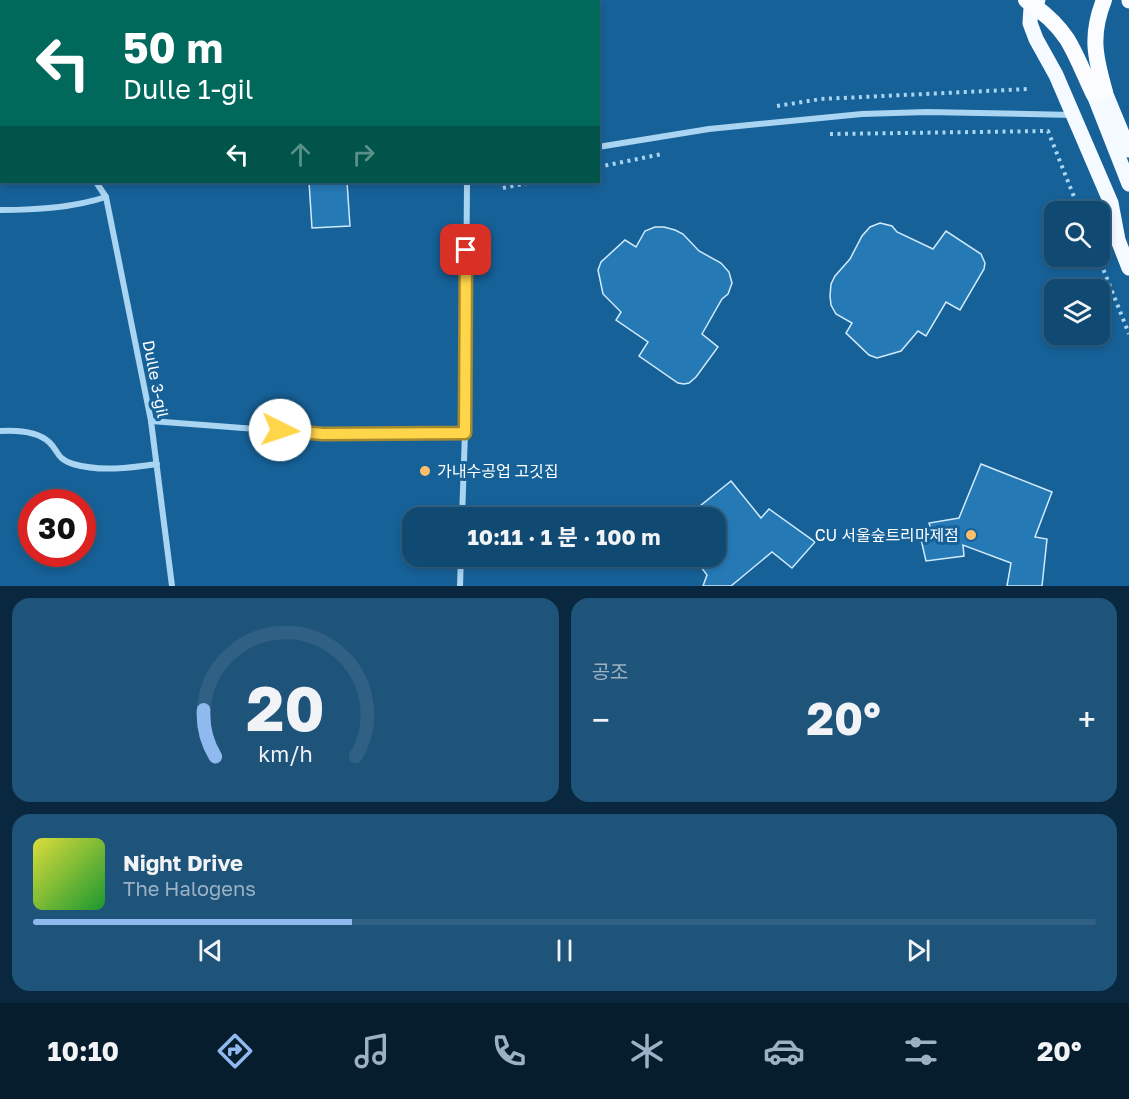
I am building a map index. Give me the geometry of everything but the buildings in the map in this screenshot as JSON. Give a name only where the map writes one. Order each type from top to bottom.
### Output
[{"type":"highway","points":[[1026,0],[1043,12],[1066,37],[1099,94]]},
{"type":"highway","points":[[1099,94],[1095,40],[1096,26],[1104,0]]},
{"type":"main road","points":[[1038,0],[1031,8],[1030,23],[1056,75],[1111,203],[1118,240],[1129,268]]},
{"type":"main road","points":[[1099,94],[1129,150]]},
{"type":"main road","points":[[1099,94],[1129,184]]},
{"type":"street","points":[[600,147],[709,129],[862,114],[927,112],[1074,115]]},
{"type":"street","name":"Dulle 3-gil","points":[[97,183],[106,197],[151,421],[172,586]]},
{"type":"street","points":[[462,507],[467,183]]},
{"type":"street","points":[[0,210],[60,207],[106,197]]},
{"type":"street","points":[[151,421],[323,434],[465,433]]},
{"type":"street","points":[[0,430],[35,434],[51,443],[59,457],[71,464],[92,468],[122,468],[157,464]]},
{"type":"street","points":[[460,586],[461,567]]},
{"type":"path","points":[[821,134],[1048,131],[1076,201]]},
{"type":"path","points":[[600,167],[668,152]]},
{"type":"path","points":[[503,188],[527,183]]},
{"type":"path","points":[[1102,267],[1129,334]]},
{"type":"place","name":"가내수공업 고깃집","points":[[425,471]]},
{"type":"place","name":"CU 서울숲트리마제점","points":[[971,535]]},
{"type":"route","points":[[280,430],[323,434],[465,433],[466,250]]}]
